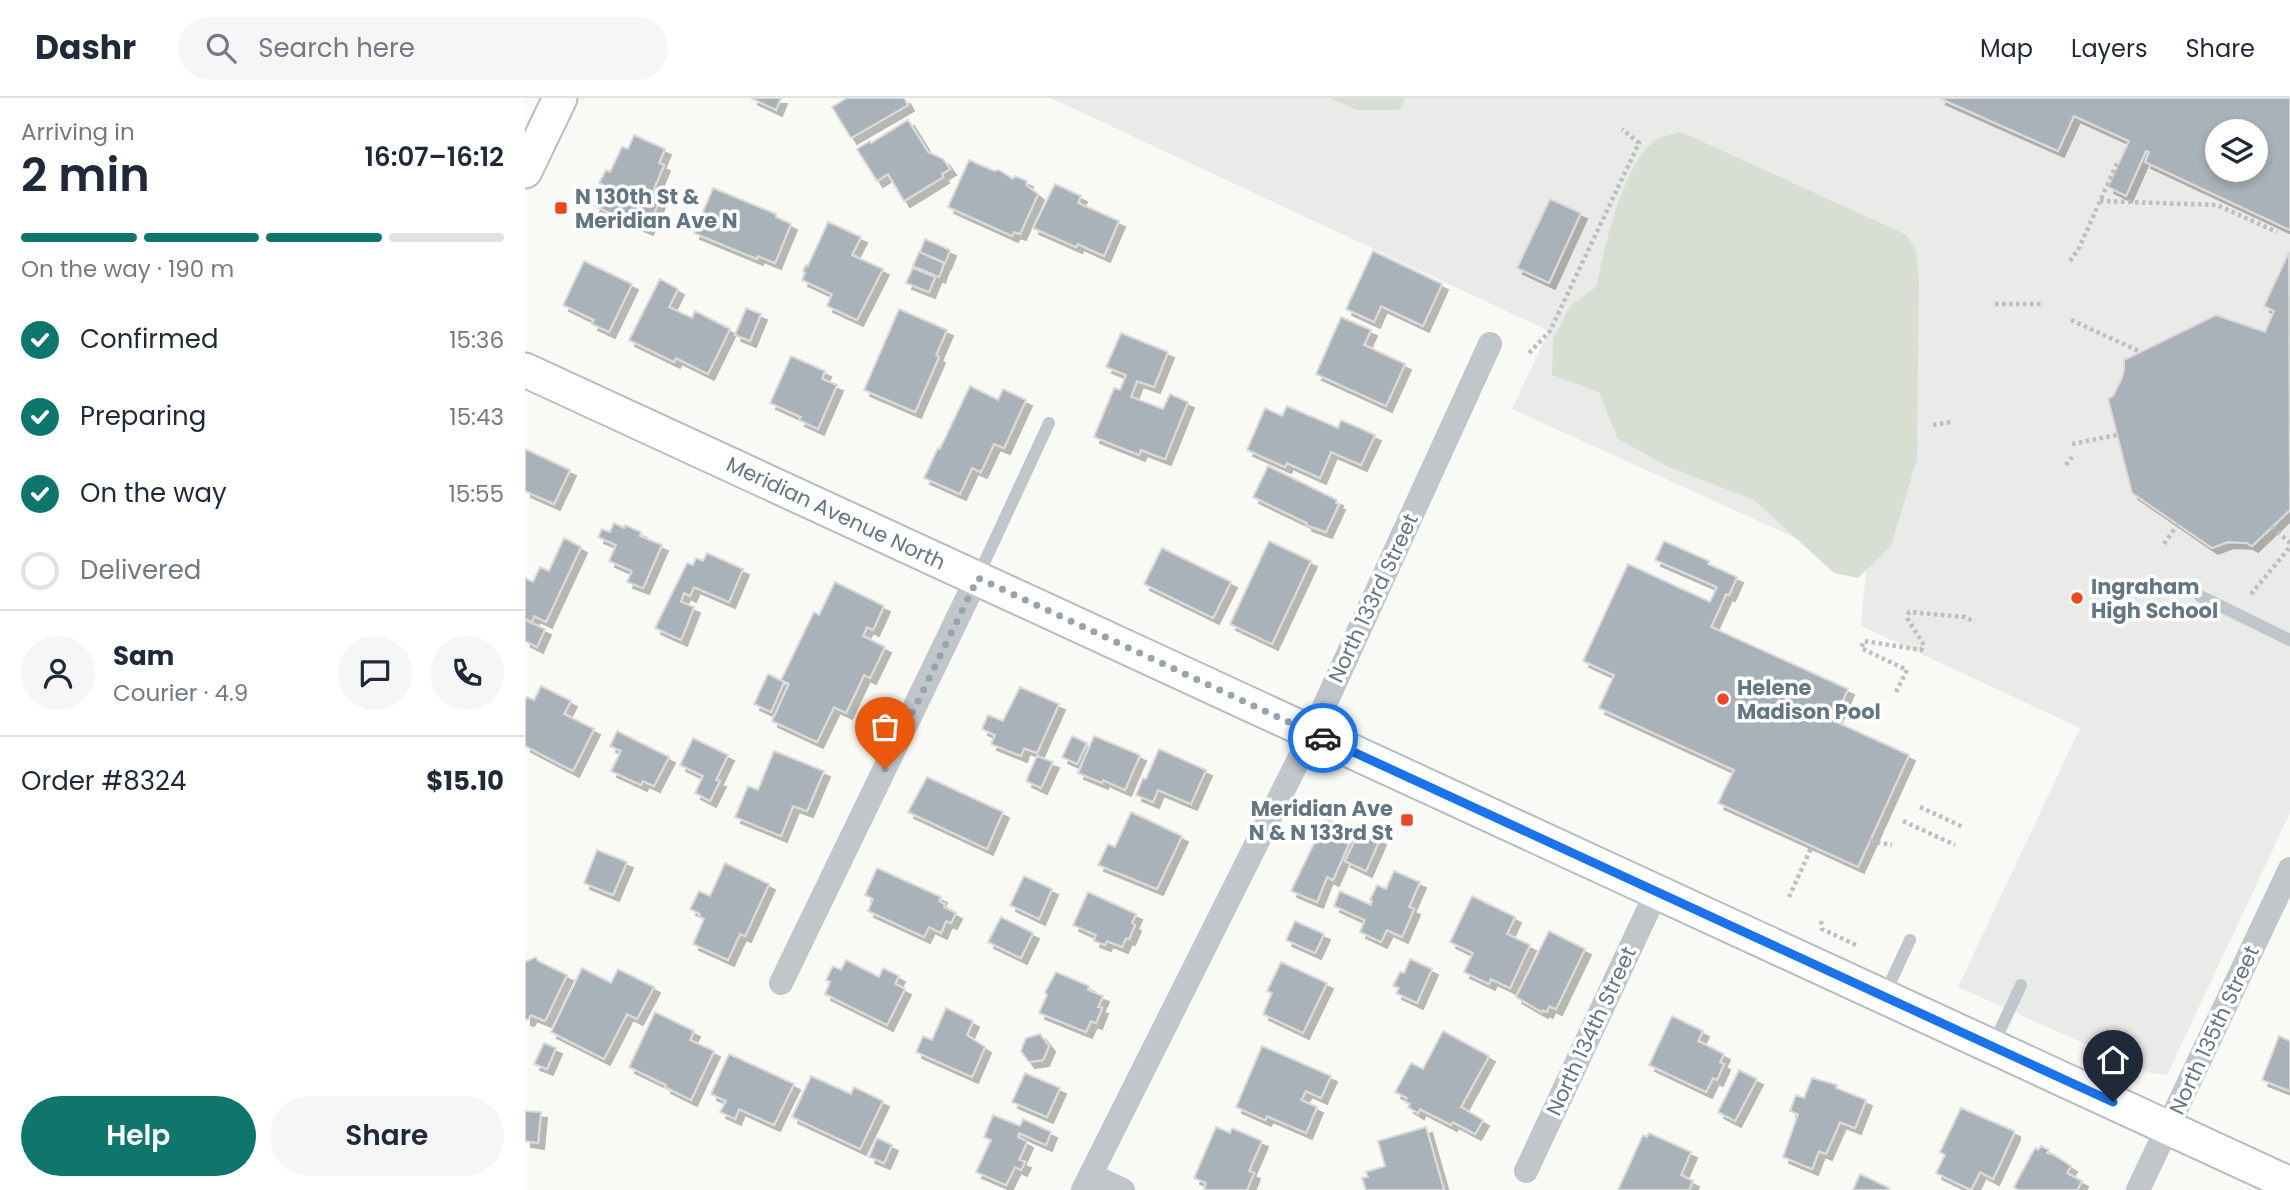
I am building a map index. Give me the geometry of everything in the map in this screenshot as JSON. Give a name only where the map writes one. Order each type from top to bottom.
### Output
[{"type":"street","points":[[525,171],[560,98]]},
{"type":"street","name":"North 133rd Street","points":[[1087,1182],[1312,733],[1490,344]]},
{"type":"street","name":"Meridian Avenue North","points":[[525,370],[2290,1184]]},
{"type":"street","points":[[781,983],[978,578]]},
{"type":"street","name":"North 135th Street","points":[[2138,1190],[2290,869]]},
{"type":"street","name":"North 134th Street","points":[[1525,1171],[1657,891]]},
{"type":"street","points":[[1087,1182],[1123,1190]]},
{"type":"lane","points":[[978,578],[1049,423]]},
{"type":"lane","points":[[2200,596],[2290,640]]},
{"type":"lane","points":[[1884,996],[1910,940]]},
{"type":"lane","points":[[1993,1047],[2021,985]]},
{"type":"path","points":[[1529,352],[1550,331],[1639,143],[1622,129]]},
{"type":"path","points":[[2070,261],[2079,248],[2117,161]]},
{"type":"path","points":[[2100,201],[2217,205],[2277,232]]},
{"type":"path","points":[[1996,304],[2041,304]]},
{"type":"path","points":[[2070,320],[2141,352]]},
{"type":"path","points":[[1933,425],[1951,422]]},
{"type":"path","points":[[2072,444],[2117,435]]},
{"type":"path","points":[[2066,465],[2072,457]]},
{"type":"path","points":[[2164,544],[2178,524]]},
{"type":"path","points":[[2251,594],[2290,545],[2272,527]]},
{"type":"path","points":[[1896,692],[1906,670],[1861,648],[1864,641],[1921,650],[1924,645],[1907,618],[1909,612],[1965,617],[1975,622]]},
{"type":"path","points":[[1920,807],[1963,827]]},
{"type":"path","points":[[1903,821],[1955,845]]},
{"type":"path","points":[[1870,841],[1892,845]]},
{"type":"path","points":[[1789,897],[1812,846]]},
{"type":"path","points":[[1821,921],[1822,929],[1867,950]]},
{"type":"shaded area","name":"Ingraham High School","points":[[1051,98],[2290,98],[2290,813],[2167,1075],[2150,1073],[1958,987],[2080,728],[1861,626],[1866,570],[1512,409],[1549,331]]},
{"type":"shaded area","points":[[1331,98],[1405,98],[1399,110],[1356,110]]},
{"type":"shaded area","points":[[1681,132],[1907,235],[1916,251],[1919,282],[1917,459],[1891,546],[1858,578],[1834,573],[1754,500],[1666,466],[1617,438],[1599,392],[1552,375],[1553,339],[1570,306],[1596,287],[1617,205],[1636,164],[1647,148],[1659,138]]},
{"type":"building","points":[[751,98],[781,98],[776,110]]},
{"type":"building","points":[[847,98],[904,98],[908,105],[851,138],[832,107]]},
{"type":"building","points":[[1939,98],[2290,98],[2290,230],[2145,162],[2149,152],[2146,151],[2126,196],[2108,187],[2129,141],[2074,116],[2058,151]]},
{"type":"building","points":[[908,120],[928,152],[943,159],[950,169],[942,174],[943,177],[904,201],[888,174],[877,181],[857,149]]},
{"type":"building","points":[[634,135],[665,149],[659,163],[664,165],[653,191],[662,195],[647,229],[594,206],[604,185],[599,183],[606,170],[610,172],[622,147],[628,149]]},
{"type":"building","points":[[969,160],[994,171],[999,170],[1013,179],[1015,176],[1027,181],[1026,185],[1038,194],[1020,234],[1014,232],[1012,236],[948,207]]},
{"type":"building","points":[[1055,184],[1081,196],[1078,203],[1119,221],[1104,256],[1033,228]]},
{"type":"building","points":[[713,188],[776,214],[776,217],[791,224],[775,263],[758,256],[757,259],[694,233]]},
{"type":"building","points":[[1550,199],[1581,213],[1549,283],[1517,268]]},
{"type":"building","points":[[828,222],[861,237],[852,255],[883,269],[857,320],[827,306],[832,294],[802,280],[805,273],[803,271],[806,265],[808,266]]},
{"type":"building","points":[[925,239],[950,250],[945,263],[920,252]]},
{"type":"building","points":[[1373,251],[1442,284],[1423,326],[1381,306],[1374,322],[1346,309]]},
{"type":"building","points":[[919,252],[944,263],[939,277],[913,266]]},
{"type":"building","points":[[2289,252],[2290,510],[2252,546],[2247,543],[2228,542],[2212,548],[2132,493],[2108,399],[2113,396],[2121,380],[2124,360],[2216,315],[2265,332],[2274,311],[2264,306]]},
{"type":"building","points":[[584,261],[632,284],[609,332],[592,324],[594,320],[563,305]]},
{"type":"building","points":[[913,268],[935,277],[929,292],[906,283]]},
{"type":"building","points":[[660,279],[678,289],[669,307],[692,318],[695,311],[730,329],[708,374],[676,358],[674,362],[629,340]]},
{"type":"building","points":[[746,308],[761,314],[750,341],[735,335]]},
{"type":"building","points":[[899,309],[947,330],[936,355],[939,357],[915,412],[864,390]]},
{"type":"building","points":[[1341,317],[1371,330],[1364,345],[1405,364],[1386,406],[1316,374]]},
{"type":"building","points":[[1121,333],[1168,352],[1154,387],[1137,381],[1131,397],[1163,409],[1170,394],[1188,402],[1165,459],[1141,450],[1139,455],[1094,437],[1114,388],[1120,390],[1126,375],[1106,367]]},
{"type":"building","points":[[791,356],[825,371],[822,379],[837,385],[818,429],[799,420],[801,417],[770,403]]},
{"type":"building","points":[[970,386],[998,400],[1003,389],[1026,400],[1004,448],[994,444],[981,472],[972,468],[960,494],[924,478]]},
{"type":"building","points":[[1287,406],[1338,428],[1341,420],[1375,435],[1361,465],[1331,452],[1320,478],[1287,463],[1285,467],[1247,450],[1265,408],[1282,416]]},
{"type":"building","points":[[525,449],[570,470],[554,504],[525,491]]},
{"type":"building","points":[[1268,466],[1337,500],[1336,503],[1339,504],[1326,532],[1306,525],[1307,523],[1253,497]]},
{"type":"building","points":[[614,523],[641,532],[640,536],[662,545],[643,588],[627,582],[632,571],[609,561],[616,545],[598,537],[602,529],[610,532]]},
{"type":"building","points":[[564,538],[581,547],[546,622],[534,616],[532,622],[525,619],[525,578],[533,582],[540,567],[549,571]]},
{"type":"building","points":[[1269,541],[1311,561],[1272,644],[1230,624]]},
{"type":"building","name":"Helene Madison Pool","points":[[1664,541],[1737,577],[1711,627],[1848,689],[1834,721],[1909,755],[1858,867],[1718,803],[1734,770],[1599,708],[1614,675],[1583,661],[1628,564],[1710,602],[1717,587],[1655,560]]},
{"type":"building","points":[[1162,548],[1231,582],[1213,618],[1144,584]]},
{"type":"building","points":[[707,553],[743,569],[729,602],[694,587],[690,596],[684,593],[681,602],[694,607],[681,640],[655,628],[687,563],[693,565],[696,558],[703,561]]},
{"type":"building","points":[[835,582],[884,606],[873,630],[867,627],[863,636],[885,647],[870,678],[864,675],[846,713],[834,707],[817,742],[772,721],[789,684],[781,680],[814,612],[819,615]]},
{"type":"building","points":[[525,620],[545,629],[537,647],[525,641]]},
{"type":"building","points":[[768,674],[784,682],[771,712],[754,704]]},
{"type":"building","points":[[541,686],[571,701],[564,714],[594,729],[573,771],[525,746],[525,701],[527,697],[534,700]]},
{"type":"building","points":[[1020,687],[1059,704],[1037,753],[1024,748],[1021,756],[991,744],[995,735],[982,729],[988,715],[1003,721]]},
{"type":"building","points":[[617,731],[669,757],[654,786],[643,781],[641,785],[611,771],[621,751],[610,746]]},
{"type":"building","points":[[1072,736],[1087,743],[1077,764],[1062,757]]},
{"type":"building","points":[[1094,736],[1140,755],[1125,790],[1078,773]]},
{"type":"building","points":[[693,738],[728,755],[710,801],[695,793],[703,776],[680,765]]},
{"type":"building","points":[[1159,749],[1206,770],[1191,804],[1158,790],[1153,802],[1136,795]]},
{"type":"building","points":[[774,751],[824,771],[807,811],[793,806],[781,836],[735,817],[748,786],[758,790]]},
{"type":"building","points":[[1037,756],[1053,762],[1041,788],[1026,781]]},
{"type":"building","points":[[927,777],[1003,812],[987,849],[908,812]]},
{"type":"building","points":[[1131,812],[1182,836],[1157,889],[1098,865],[1108,844],[1115,847]]},
{"type":"building","points":[[1326,819],[1354,832],[1333,880],[1327,877],[1317,902],[1291,891]]},
{"type":"building","points":[[1360,830],[1380,839],[1366,871],[1345,861]]},
{"type":"building","points":[[597,850],[627,862],[613,895],[584,883]]},
{"type":"building","points":[[725,863],[769,884],[745,936],[740,934],[728,960],[693,944],[704,919],[690,909],[699,891],[710,896]]},
{"type":"building","points":[[877,868],[941,897],[939,901],[945,904],[944,907],[956,913],[951,923],[946,921],[941,933],[929,927],[924,937],[868,911],[873,899],[865,895]]},
{"type":"building","points":[[1394,871],[1420,882],[1409,907],[1414,909],[1402,937],[1387,930],[1381,942],[1360,932],[1365,920],[1334,906],[1340,891],[1371,905],[1370,900],[1377,885],[1386,889]]},
{"type":"building","points":[[1024,876],[1052,889],[1039,919],[1010,905]]},
{"type":"building","points":[[1088,892],[1136,914],[1132,923],[1135,925],[1122,947],[1107,941],[1105,945],[1094,941],[1096,935],[1073,925]]},
{"type":"building","points":[[1472,896],[1515,917],[1507,934],[1530,945],[1510,988],[1491,979],[1489,984],[1464,972],[1473,953],[1450,942]]},
{"type":"building","points":[[1001,917],[1033,933],[1021,958],[988,942]]},
{"type":"building","points":[[1295,921],[1324,934],[1315,953],[1286,940]]},
{"type":"building","points":[[1549,931],[1585,949],[1556,1009],[1549,1006],[1547,1012],[1542,1012],[1516,997]]},
{"type":"building","points":[[536,957],[538,961],[567,975],[545,1021],[531,1015],[528,1020],[525,1019],[525,962]]},
{"type":"building","points":[[1410,959],[1432,969],[1417,1003],[1396,993],[1399,988],[1393,986],[1400,972],[1404,973]]},
{"type":"building","points":[[846,960],[879,977],[883,968],[899,976],[895,984],[905,989],[887,1025],[825,994],[830,982],[826,980],[833,966],[841,970]]},
{"type":"building","points":[[1281,962],[1327,983],[1303,1033],[1263,1014],[1272,993],[1267,991]]},
{"type":"building","points":[[582,968],[611,983],[618,969],[654,987],[637,1019],[627,1014],[604,1059],[551,1032]]},
{"type":"building","points":[[1056,972],[1089,986],[1088,990],[1103,996],[1096,1023],[1091,1021],[1086,1032],[1039,1013],[1047,995],[1045,992]]},
{"type":"building","points":[[946,1008],[973,1021],[967,1035],[985,1047],[972,1077],[916,1052],[923,1036],[932,1040]]},
{"type":"building","points":[[655,1012],[694,1031],[690,1040],[714,1051],[691,1100],[629,1067]]},
{"type":"building","points":[[1672,1016],[1703,1031],[1698,1041],[1724,1054],[1720,1062],[1724,1064],[1717,1080],[1713,1078],[1706,1092],[1649,1065]]},
{"type":"building","points":[[1443,1031],[1489,1056],[1461,1107],[1483,1120],[1475,1134],[1420,1109],[1418,1113],[1408,1107],[1410,1104],[1405,1102],[1407,1098],[1395,1092],[1411,1063],[1423,1069]]},
{"type":"building","points":[[1040,1034],[1049,1046],[1043,1060],[1029,1062],[1021,1051],[1026,1038]]},
{"type":"building","points":[[2279,1036],[2290,1041],[2290,1091],[2262,1080]]},
{"type":"building","points":[[544,1043],[556,1048],[547,1069],[534,1064]]},
{"type":"building","points":[[1262,1046],[1331,1076],[1321,1098],[1306,1091],[1301,1100],[1317,1107],[1306,1133],[1267,1116],[1265,1120],[1236,1107]]},
{"type":"building","points":[[729,1054],[794,1084],[774,1125],[739,1109],[735,1119],[720,1112],[726,1101],[711,1094]]},
{"type":"building","points":[[1739,1070],[1757,1079],[1735,1121],[1718,1112]]},
{"type":"building","points":[[1025,1073],[1060,1088],[1047,1117],[1012,1102]]},
{"type":"building","points":[[811,1076],[851,1094],[854,1087],[883,1101],[860,1149],[792,1117]]},
{"type":"building","points":[[1812,1078],[1837,1085],[1836,1088],[1866,1100],[1855,1128],[1840,1122],[1826,1154],[1819,1151],[1812,1169],[1783,1157],[1798,1114],[1790,1111],[1796,1095],[1804,1098]]},
{"type":"building","points":[[1961,1108],[2014,1131],[1993,1179],[1980,1172],[1971,1190],[1936,1173],[1945,1155],[1940,1152]]},
{"type":"building","points":[[525,1111],[541,1112],[538,1143],[525,1141]]},
{"type":"building","points":[[993,1115],[1020,1126],[1023,1119],[1051,1132],[1046,1145],[1019,1133],[1018,1137],[1027,1142],[1019,1160],[1025,1162],[1021,1170],[1015,1167],[1006,1185],[976,1172],[991,1140],[984,1137]]},
{"type":"building","points":[[1216,1127],[1230,1133],[1232,1128],[1262,1141],[1249,1171],[1254,1173],[1247,1190],[1204,1190],[1206,1183],[1194,1178]]},
{"type":"building","points":[[1426,1127],[1444,1190],[1366,1190],[1362,1178],[1368,1177],[1366,1172],[1385,1166],[1378,1141]]},
{"type":"building","points":[[1649,1133],[1691,1152],[1681,1175],[1693,1181],[1689,1190],[1618,1190],[1643,1135],[1647,1137]]},
{"type":"building","points":[[877,1138],[892,1145],[884,1163],[869,1157]]},
{"type":"building","points":[[2041,1146],[2049,1150],[2047,1153],[2071,1166],[2067,1173],[2082,1181],[2077,1190],[2018,1190],[2014,1187],[2035,1148],[2038,1150]]},
{"type":"building","points":[[1860,1174],[1889,1188],[1888,1190],[1853,1190]]},
{"type":"way so far","points":[[885,769],[978,578],[1323,738]]},
{"type":"place","name":"N 130th St & Meridian Ave N","points":[[561,208]]},
{"type":"place","name":"Ingraham High School","points":[[2077,598]]},
{"type":"place","name":"Helene Madison Pool","points":[[1723,699]]},
{"type":"place","name":"Meridian Ave N & N 133rd St","points":[[1407,820]]},
{"type":"route","points":[[1323,738],[2113,1102]]}]
